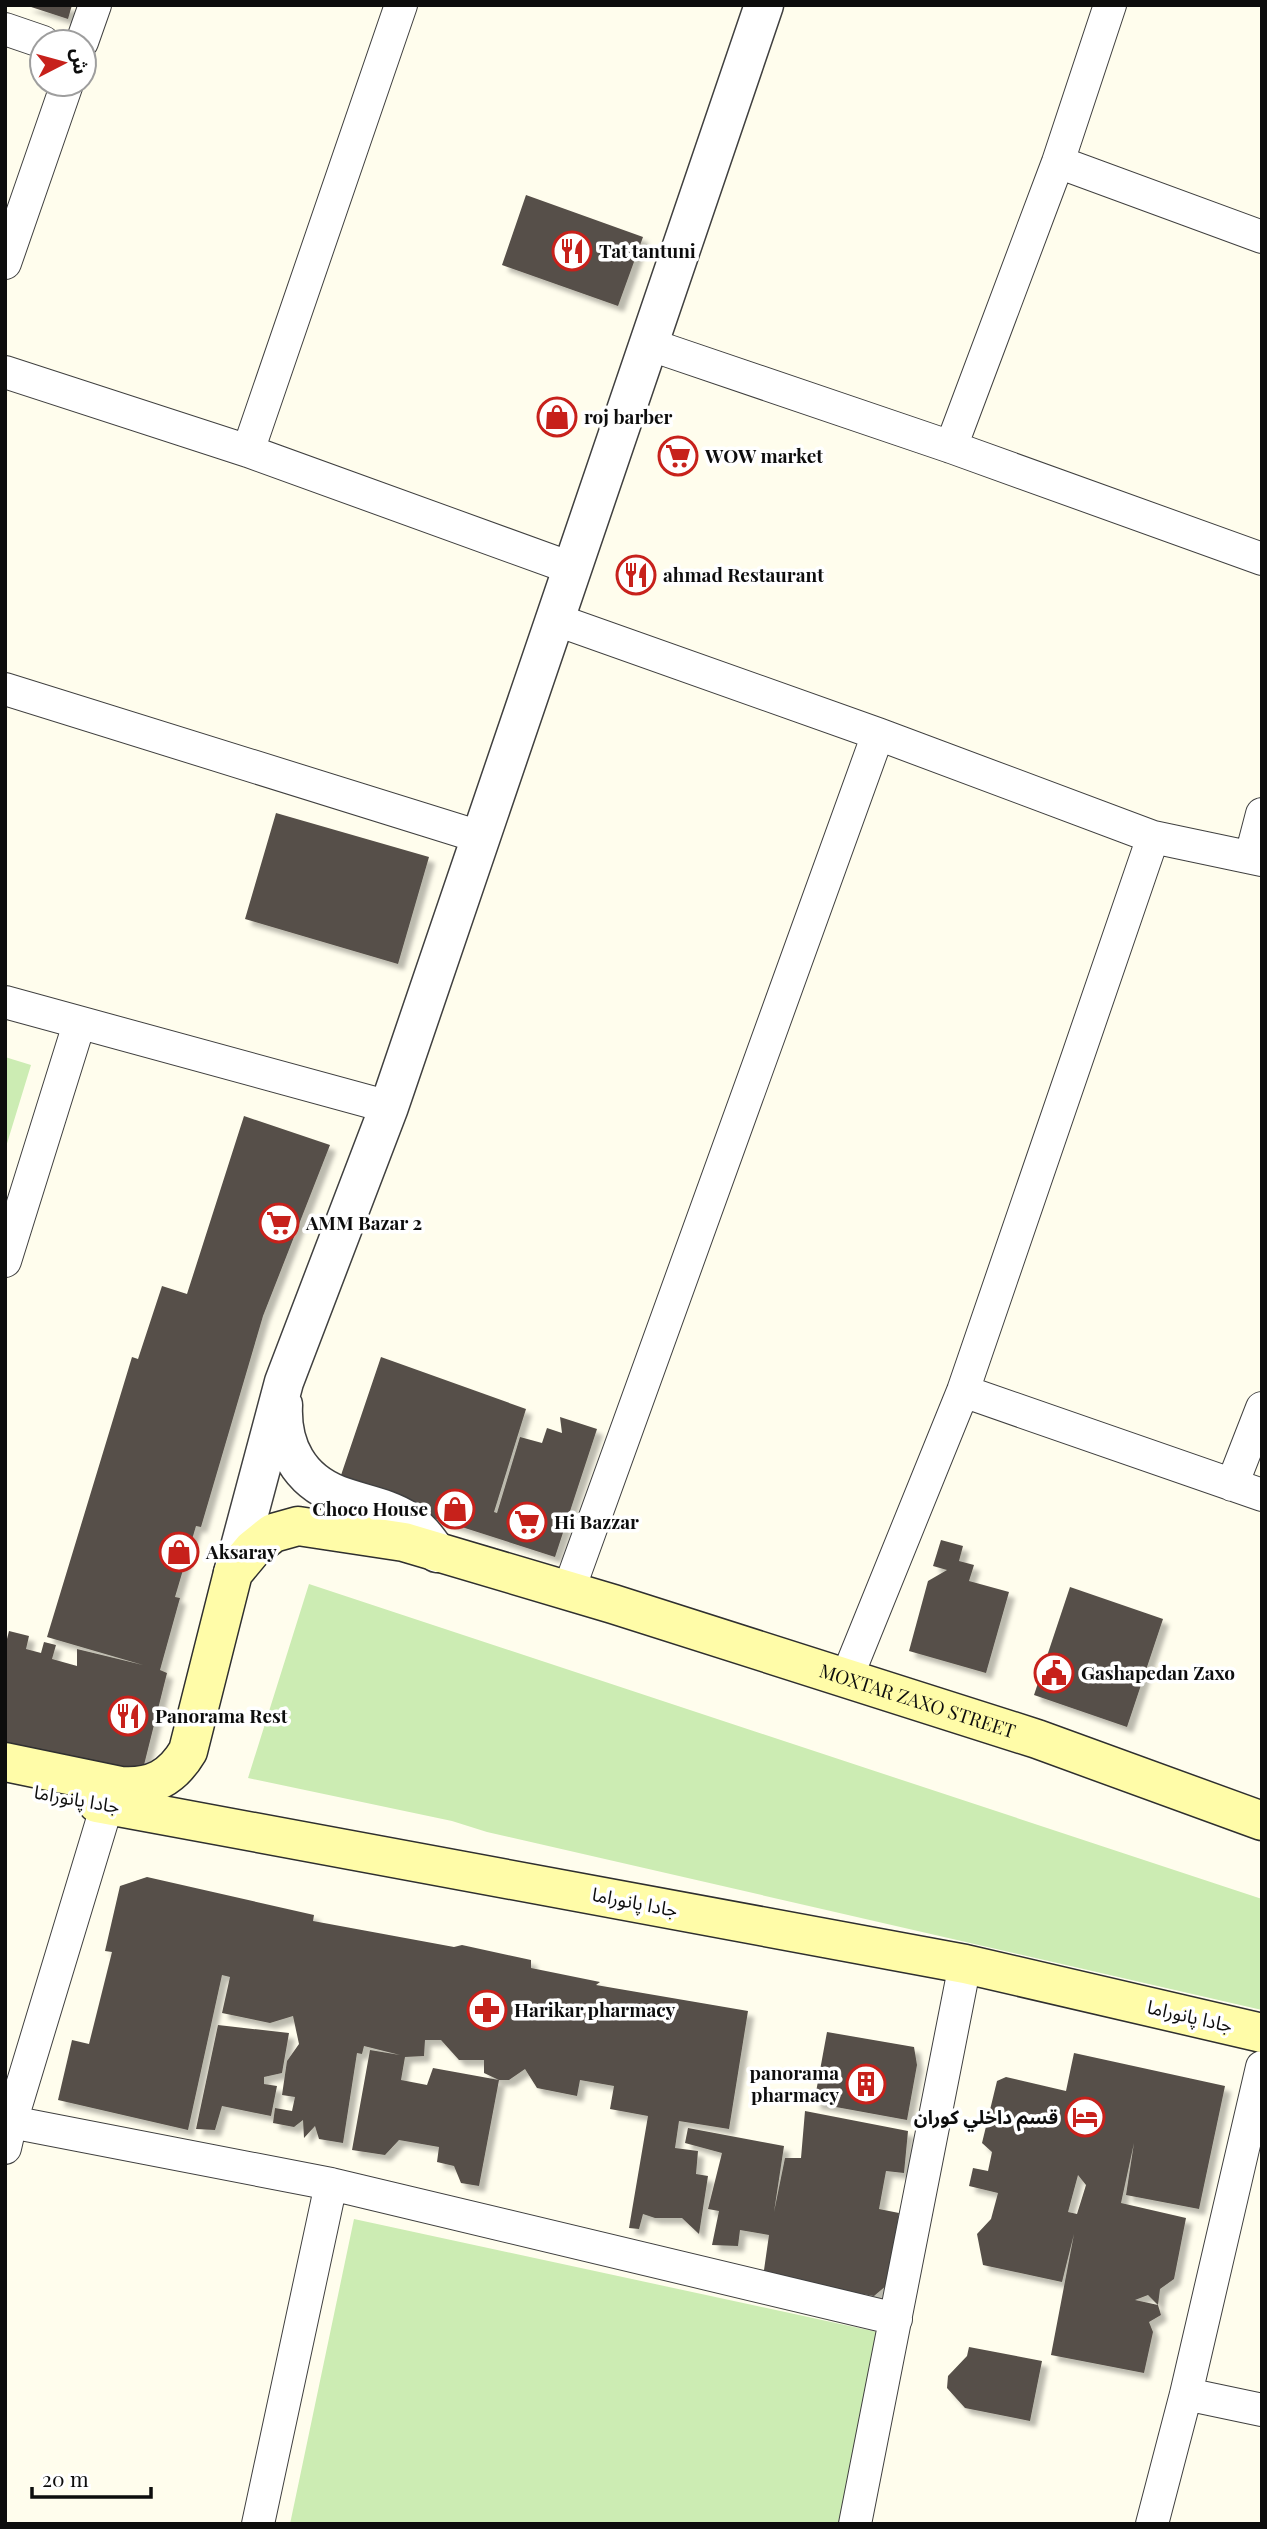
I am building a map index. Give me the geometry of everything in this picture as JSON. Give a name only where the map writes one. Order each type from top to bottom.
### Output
[{"type":"main road","name":"MOXTAR ZAXO STREET","points":[[233,1573],[253,1549],[273,1533],[298,1526],[404,1542],[818,1671],[847,1677],[1037,1739],[1262,1821]]},
{"type":"main road","points":[[5,1762],[121,1786],[137,1787],[168,1776],[188,1751],[233,1573]]},
{"type":"main road","name":"جادا پانوراما","points":[[5,1787],[965,1965],[1262,2033]]},
{"type":"street","points":[[87,28],[94,5]]},
{"type":"street","points":[[248,451],[401,5]]},
{"type":"street","points":[[233,1573],[284,1382],[389,1107],[764,5]]},
{"type":"street","points":[[951,447],[1058,162],[1110,5]]},
{"type":"street","points":[[5,30],[28,37]]},
{"type":"street","points":[[5,263],[62,98]]},
{"type":"street","points":[[1058,162],[1262,237]]},
{"type":"street","points":[[648,344],[951,447],[1262,559]]},
{"type":"street","points":[[5,372],[248,451],[571,568]]},
{"type":"street","points":[[554,619],[878,734],[1153,837],[1256,858],[1262,814]]},
{"type":"street","points":[[5,689],[480,837]]},
{"type":"street","points":[[568,1592],[878,734]]},
{"type":"street","points":[[847,1677],[963,1391],[1153,837]]},
{"type":"street","points":[[5,1002],[389,1107]]},
{"type":"street","points":[[5,1261],[79,1024]]},
{"type":"street","points":[[284,1382],[284,1432],[290,1452],[301,1471],[317,1485],[406,1520],[421,1530],[438,1553]]},
{"type":"street","points":[[963,1391],[1262,1495]]},
{"type":"street","points":[[1232,1485],[1262,1408]]},
{"type":"street","points":[[107,1805],[8,2135],[331,2184],[896,2319]]},
{"type":"street","points":[[855,2524],[965,1965]]},
{"type":"street","points":[[1152,2524],[1186,2394],[1262,2067]]},
{"type":"street","points":[[258,2524],[331,2184]]},
{"type":"street","points":[[1186,2394],[1262,2410]]},
{"type":"green space","points":[[5,1057],[31,1065],[5,1150]]},
{"type":"green space","points":[[309,1584],[1262,1899],[1262,2010],[487,1832],[452,1821],[248,1778]]},
{"type":"green space","points":[[354,2219],[882,2333],[841,2524],[290,2524]]},
{"type":"building","points":[[25,5],[72,5],[68,19]]},
{"type":"building","name":"Tat tantuni","points":[[526,195],[643,237],[618,306],[502,265]]},
{"type":"building","points":[[276,813],[429,857],[398,964],[245,919]]},
{"type":"building","points":[[244,1116],[330,1145],[263,1316],[201,1527],[196,1526],[175,1597],[180,1598],[160,1670],[167,1673],[142,1773],[5,1743],[5,1647],[9,1631],[29,1636],[26,1649],[41,1653],[44,1642],[56,1645],[52,1659],[77,1666],[77,1649],[143,1665],[47,1637],[132,1357],[138,1359],[162,1286],[187,1294]]},
{"type":"building","points":[[381,1357],[526,1409],[494,1512],[497,1513],[520,1437],[542,1443],[547,1428],[562,1433],[560,1417],[597,1429],[555,1557],[337,1487]]},
{"type":"building","points":[[941,1540],[963,1546],[959,1561],[974,1565],[969,1581],[1009,1592],[986,1673],[909,1651],[928,1581],[947,1570],[933,1566]]},
{"type":"building","points":[[1070,1587],[1163,1619],[1127,1727],[1034,1695]]},
{"type":"building","points":[[147,1877],[314,1915],[313,1921],[454,1947],[462,1945],[531,1960],[531,1968],[600,1982],[596,1985],[748,2011],[729,2129],[679,2121],[675,2148],[698,2151],[696,2174],[708,2176],[699,2234],[682,2218],[655,2218],[643,2214],[639,2229],[629,2228],[648,2116],[610,2109],[614,2086],[580,2080],[577,2096],[537,2088],[525,2069],[509,2080],[499,2080],[479,2186],[461,2183],[454,2166],[437,2162],[439,2147],[399,2140],[385,2155],[352,2150],[370,2050],[400,2055],[364,2046],[362,2054],[357,2053],[343,2143],[319,2139],[315,2126],[304,2138],[303,2120],[294,2127],[273,2123],[275,2108],[292,2111],[295,2097],[282,2095],[287,2061],[299,2044],[293,2016],[270,2023],[222,2013],[230,1977],[222,1975],[188,2130],[58,2100],[72,2040],[89,2044],[112,1952],[105,1951],[120,1886]],"holes":[[[425,2040],[441,2040],[459,2060],[484,2060],[484,2073],[499,2080],[433,2068],[427,2085],[401,2080],[405,2057],[424,2056]]]},
{"type":"building","points":[[218,2025],[289,2033],[282,2073],[264,2077],[264,2084],[277,2086],[271,2116],[222,2106],[215,2130],[196,2129]]},
{"type":"building","name":"panorama pharmacy","points":[[827,2032],[914,2047],[917,2065],[907,2120],[814,2103]]},
{"type":"building","points":[[1074,2053],[1225,2086],[1199,2209],[1126,2195],[1134,2143],[1121,2203],[1186,2218],[1174,2279],[1160,2289],[1158,2305],[1161,2315],[1149,2322],[1153,2332],[1144,2373],[1051,2355],[1074,2234],[1062,2282],[983,2265],[977,2234],[991,2219],[998,2193],[969,2186],[973,2168],[988,2171],[992,2152],[982,2143],[997,2081],[1006,2077],[1066,2091]],"holes":[[[1078,2175],[1086,2185],[1077,2214],[1068,2212]],[[1148,2295],[1158,2305],[1135,2300]]]},
{"type":"building","points":[[805,2111],[908,2131],[904,2173],[886,2171],[879,2209],[899,2213],[887,2285],[874,2296],[763,2277],[769,2235],[740,2230],[738,2246],[712,2245],[719,2211],[708,2209],[722,2153],[685,2143],[688,2128],[784,2146],[774,2212],[785,2158],[801,2158]]},
{"type":"building","points":[[969,2347],[1042,2361],[1030,2421],[965,2408],[947,2388],[948,2376],[967,2356]]},
{"type":"place","name":"Tat tantuni","points":[[572,251]]},
{"type":"place","name":"roj barber","points":[[557,417]]},
{"type":"place","name":"WOW market","points":[[678,456]]},
{"type":"place","name":"ahmad Restaurant","points":[[636,575]]},
{"type":"place","name":"AMM Bazar 2","points":[[279,1223]]},
{"type":"place","name":"Choco House","points":[[455,1509]]},
{"type":"place","name":"Hi Bazzar","points":[[527,1522]]},
{"type":"place","name":"Aksaray","points":[[179,1552]]},
{"type":"place","name":"Gashapedan Zaxo","points":[[1054,1673]]},
{"type":"place","name":"Panorama Rest","points":[[128,1716]]},
{"type":"place","name":"Harikar pharmacy","points":[[487,2010]]},
{"type":"place","name":"panorama pharmacy","points":[[866,2084]]},
{"type":"place","name":"قسم داخلي كوران","points":[[1085,2117]]}]
